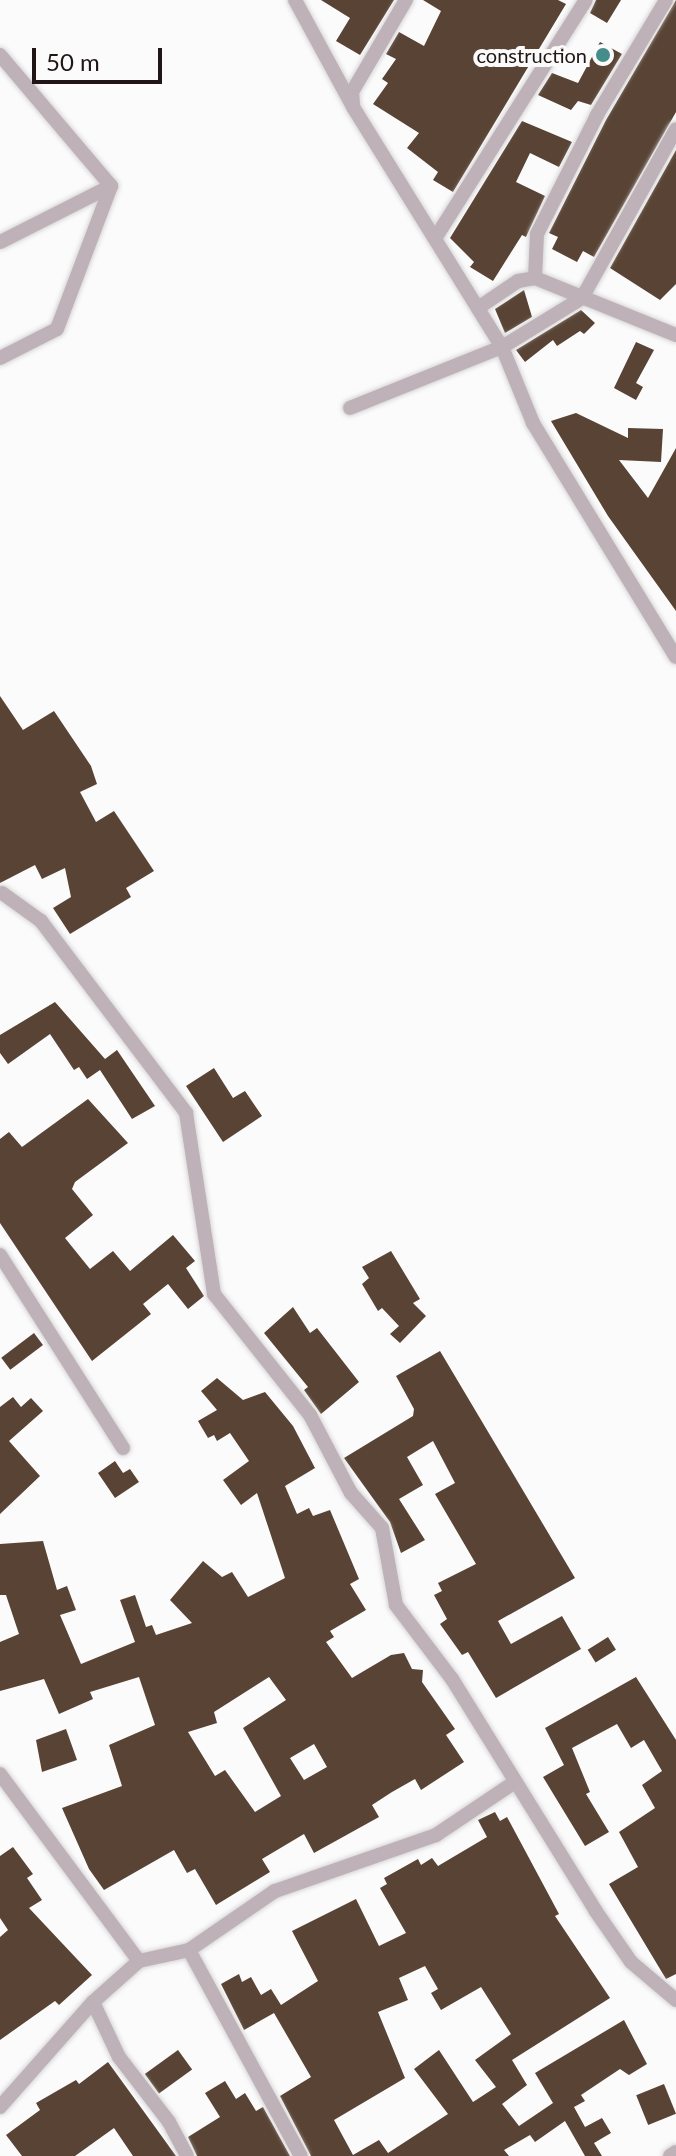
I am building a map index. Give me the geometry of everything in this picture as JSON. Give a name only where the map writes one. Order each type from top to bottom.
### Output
[{"type":"street","points":[[295,0],[353,107],[502,347],[533,423],[630,575],[676,657]]},
{"type":"street","points":[[353,107],[352,92],[406,0]]},
{"type":"street","points":[[436,237],[586,0]]},
{"type":"street","points":[[535,278],[537,234],[597,115],[666,0]]},
{"type":"street","points":[[0,55],[111,186]]},
{"type":"street","points":[[350,408],[502,347],[582,298],[676,129]]},
{"type":"street","points":[[0,242],[111,186]]},
{"type":"street","points":[[0,358],[57,329],[111,186]]},
{"type":"street","points":[[478,308],[518,281],[535,278],[676,335]]},
{"type":"street","points":[[1,892],[41,921],[186,1113],[214,1294],[310,1415],[351,1493],[382,1528],[396,1605],[452,1679],[631,1962],[676,2000]]},
{"type":"street","points":[[0,1255],[123,1448]]},
{"type":"street","points":[[0,1774],[139,1961]]},
{"type":"street","points":[[0,2107],[93,2002],[139,1961],[189,1950],[275,1891],[436,1835],[515,1782]]},
{"type":"street","points":[[189,1950],[301,2156]]},
{"type":"street","points":[[93,2002],[119,2057],[169,2122],[187,2156]]},
{"type":"street","points":[[670,2156],[676,2152]]},
{"type":"building","points":[[321,0],[394,0],[360,55],[336,41],[350,18]]},
{"type":"building","points":[[423,0],[558,0],[566,4],[453,192],[433,180],[438,172],[407,148],[419,133],[373,104],[388,83],[382,79],[396,59],[386,54],[399,32],[424,46],[441,11]]},
{"type":"building","points":[[596,0],[621,0],[607,23],[590,13]]},
{"type":"building","points":[[676,0],[676,112],[594,257],[583,251],[577,262],[552,249],[558,237],[549,233],[606,120]]},
{"type":"building","points":[[600,42],[622,54],[591,105],[578,101],[571,110],[538,95],[552,73],[578,83]]},
{"type":"building","points":[[522,121],[572,142],[559,167],[530,153],[516,182],[545,196],[526,237],[522,235],[493,281],[470,267],[474,262],[450,238]]},
{"type":"building","points":[[676,150],[676,284],[660,300],[610,268]]},
{"type":"building","points":[[524,290],[532,317],[505,333],[495,309]]},
{"type":"building","points":[[581,310],[595,323],[584,334],[580,331],[557,346],[553,340],[525,362],[516,350]]},
{"type":"building","points":[[636,342],[654,350],[636,383],[643,387],[636,400],[614,388]]},
{"type":"building","points":[[576,413],[628,438],[628,428],[663,429],[661,462],[619,460],[648,498],[676,448],[676,611],[608,516],[551,421]]},
{"type":"building","points":[[0,696],[23,730],[54,711],[91,766],[97,784],[80,792],[96,822],[114,811],[154,871],[126,888],[131,897],[70,934],[53,908],[71,897],[65,868],[42,879],[35,865],[0,883]]},
{"type":"building","points":[[55,1002],[105,1059],[117,1050],[155,1106],[132,1119],[100,1070],[87,1079],[79,1067],[74,1070],[50,1034],[8,1064],[0,1053],[0,1035]]},
{"type":"building","points":[[214,1068],[233,1098],[245,1091],[262,1116],[223,1142],[186,1086]]},
{"type":"building","points":[[88,1099],[128,1143],[75,1182],[72,1189],[93,1215],[65,1238],[90,1269],[113,1251],[130,1271],[173,1235],[195,1261],[186,1268],[204,1296],[188,1309],[168,1284],[143,1304],[151,1314],[92,1361],[0,1223],[0,1139],[9,1132],[22,1147]]},
{"type":"building","points":[[391,1251],[420,1299],[413,1303],[426,1316],[400,1343],[390,1334],[399,1326],[382,1308],[378,1311],[362,1284],[369,1278],[362,1267]]},
{"type":"building","points":[[293,1307],[310,1333],[317,1328],[359,1382],[321,1414],[304,1390],[308,1387],[264,1333]]},
{"type":"building","points":[[34,1333],[43,1345],[10,1370],[1,1358]]},
{"type":"building","points":[[440,1351],[575,1578],[498,1621],[511,1644],[562,1616],[581,1649],[496,1698],[468,1652],[462,1655],[440,1624],[447,1619],[434,1595],[442,1591],[438,1583],[476,1564],[435,1494],[455,1483],[433,1441],[407,1457],[423,1485],[399,1499],[425,1540],[401,1553],[390,1522],[344,1458],[413,1416],[414,1409],[396,1376]]},
{"type":"building","points":[[217,1378],[243,1400],[265,1392],[293,1426],[315,1468],[285,1486],[297,1514],[309,1508],[313,1516],[330,1510],[359,1579],[350,1584],[366,1610],[330,1631],[334,1637],[326,1642],[352,1678],[391,1655],[404,1653],[412,1669],[423,1670],[422,1682],[455,1729],[446,1735],[464,1762],[421,1790],[415,1779],[392,1792],[372,1805],[379,1817],[314,1853],[304,1834],[262,1859],[270,1872],[216,1905],[195,1869],[187,1873],[174,1850],[104,1890],[89,1869],[62,1808],[122,1786],[109,1745],[155,1725],[139,1677],[90,1692],[93,1699],[59,1714],[44,1679],[0,1691],[0,1642],[19,1634],[6,1595],[0,1595],[0,1544],[43,1541],[57,1590],[67,1586],[76,1610],[60,1615],[81,1664],[135,1642],[120,1600],[135,1595],[146,1627],[152,1625],[156,1635],[192,1623],[170,1600],[203,1561],[222,1577],[232,1572],[248,1597],[285,1578],[257,1493],[241,1505],[223,1480],[249,1461],[230,1433],[217,1441],[214,1435],[208,1438],[198,1421],[217,1410],[201,1391]],"holes":[[[269,1677],[286,1700],[243,1728],[281,1796],[255,1812],[225,1770],[215,1776],[188,1732],[217,1723],[214,1712]],[[314,1744],[327,1767],[304,1780],[290,1758]]]},
{"type":"building","points":[[13,1397],[21,1407],[31,1398],[43,1411],[9,1441],[40,1476],[0,1514],[0,1407]]},
{"type":"building","points":[[115,1461],[123,1473],[130,1469],[139,1482],[115,1498],[98,1473]]},
{"type":"building","points":[[608,1637],[616,1650],[596,1662],[588,1650]]},
{"type":"building","points":[[636,1677],[676,1740],[676,1974],[666,1979],[609,1884],[638,1867],[619,1832],[655,1808],[642,1785],[662,1771],[644,1740],[631,1748],[617,1724],[572,1748],[590,1792],[586,1794],[609,1832],[585,1846],[543,1777],[564,1765],[545,1728]]},
{"type":"building","points":[[66,1729],[77,1760],[42,1772],[36,1740]]},
{"type":"building","points":[[495,1812],[500,1821],[507,1817],[559,1914],[555,1916],[610,1998],[512,2060],[527,2085],[502,2104],[519,2126],[553,2103],[535,2073],[624,2020],[647,2064],[629,2075],[620,2069],[581,2095],[585,2101],[574,2107],[585,2127],[602,2118],[611,2133],[594,2143],[602,2156],[585,2156],[565,2121],[535,2142],[530,2135],[504,2150],[509,2156],[311,2156],[280,2096],[311,2077],[274,2013],[244,2030],[221,1984],[239,1974],[242,1982],[251,1977],[261,1995],[271,1989],[281,2005],[318,1981],[292,1931],[356,1899],[379,1946],[406,1933],[380,1888],[387,1884],[384,1878],[418,1859],[421,1865],[432,1858],[438,1866],[487,1837],[478,1820]],"holes":[[[425,1966],[438,1989],[431,1993],[441,2010],[481,1987],[511,2034],[475,2060],[496,2087],[473,2102],[439,2050],[414,2069],[448,2114],[388,2153],[379,2140],[353,2155],[334,2120],[405,2078],[378,2012],[408,2000],[399,1978]]]},
{"type":"building","points":[[13,1847],[33,1874],[27,1878],[42,1900],[29,1908],[92,1975],[59,2005],[55,2001],[0,2040],[0,1937],[8,1930],[0,1918],[0,1856]]},
{"type":"building","points":[[178,2050],[192,2069],[159,2094],[145,2074]]},
{"type":"building","points":[[108,2062],[176,2156],[133,2156],[114,2128],[75,2156],[22,2156],[6,2135],[40,2110],[36,2103],[76,2080],[79,2084]]},
{"type":"building","points":[[225,2081],[236,2099],[245,2093],[256,2111],[263,2107],[290,2156],[197,2156],[188,2137],[220,2117],[205,2093]]},
{"type":"building","points":[[664,2084],[676,2114],[648,2125],[636,2095]]},
{"type":"place","name":"construction","points":[[603,55]]}]
